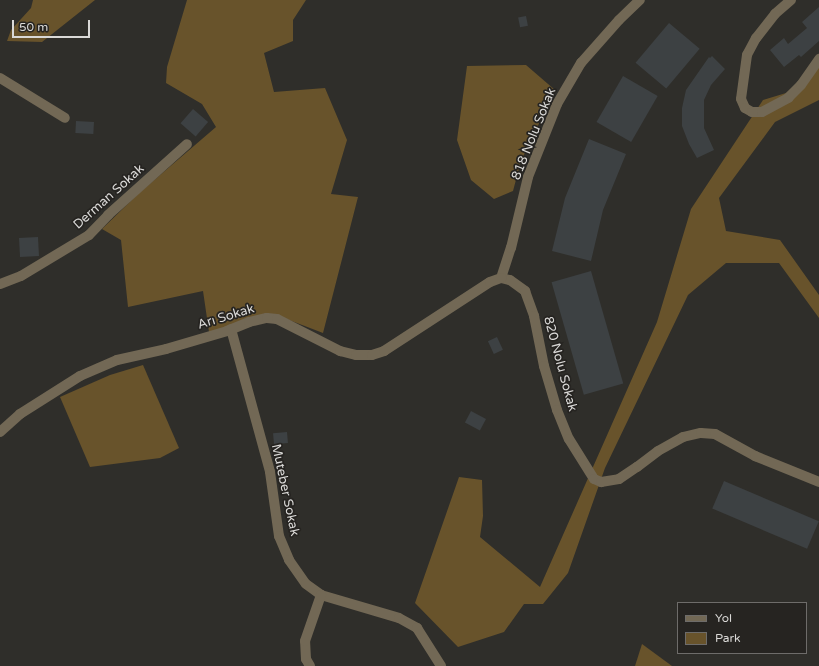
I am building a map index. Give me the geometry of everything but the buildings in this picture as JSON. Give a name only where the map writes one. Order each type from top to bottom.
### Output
[{"type":"street","name":"818 Nolu Sokak","points":[[501,278],[528,176],[557,104],[581,63],[618,20],[640,0]]},
{"type":"street","points":[[791,0],[775,14],[756,38],[747,55],[741,99],[745,108],[752,112],[762,112],[788,98],[801,85],[819,59]]},
{"type":"street","points":[[0,78],[65,118]]},
{"type":"street","name":"Derman Sokak","points":[[0,284],[20,276],[89,235],[108,215],[187,144]]},
{"type":"street","name":"Arı Sokak","points":[[0,432],[20,414],[80,376],[117,360],[166,349],[249,322],[268,318],[277,319],[340,351],[356,355],[372,355],[384,351],[490,282],[501,278]]},
{"type":"street","name":"820 Nolu Sokak","points":[[501,278],[510,280],[525,291],[534,316],[544,366],[557,410],[569,440],[594,479],[601,482],[619,479],[665,447],[683,437],[701,433],[715,434],[755,456],[819,482]]},
{"type":"street","name":"Muteber Sokak","points":[[231,329],[270,472],[279,536],[289,560],[306,584],[321,595],[399,618],[417,628],[442,666]]},
{"type":"street","points":[[310,666],[306,659],[305,641],[321,595]]},
{"type":"green space","points":[[33,0],[95,0],[42,42],[7,41],[11,30],[31,8]]},
{"type":"green space","points":[[187,0],[306,0],[293,20],[293,41],[264,53],[274,92],[325,88],[347,140],[331,194],[358,197],[323,333],[276,315],[209,332],[203,291],[128,307],[121,240],[102,229],[138,194],[216,127],[202,104],[166,83],[167,67]]},
{"type":"green space","points":[[526,65],[555,90],[521,161],[513,191],[494,199],[471,180],[457,140],[467,66]]},
{"type":"green space","points":[[819,65],[819,100],[775,122],[719,198],[726,231],[780,240],[819,295],[819,318],[779,263],[726,263],[688,295],[605,468],[568,573],[543,604],[524,604],[504,632],[458,647],[415,603],[459,477],[482,480],[483,516],[480,537],[540,587],[657,322],[691,209],[763,100],[786,93]]},
{"type":"green space","points":[[143,365],[179,448],[160,458],[90,467],[60,397],[110,375]]},
{"type":"green space","points":[[642,644],[672,666],[635,666]]}]
